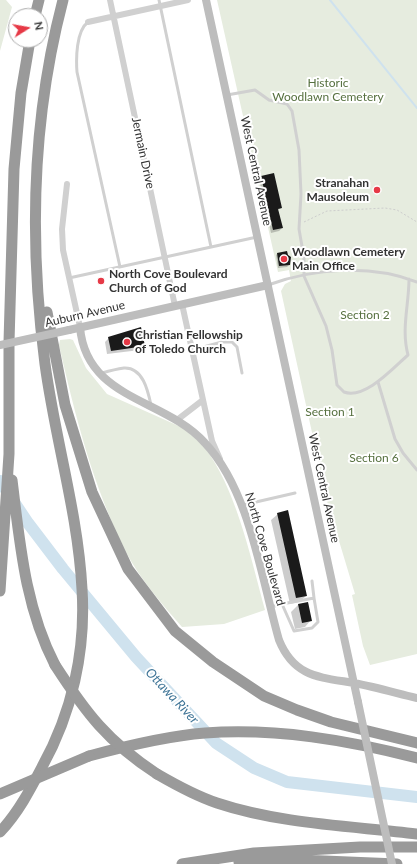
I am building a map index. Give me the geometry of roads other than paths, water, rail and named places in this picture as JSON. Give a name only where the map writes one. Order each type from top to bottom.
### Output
[{"type":"highway","points":[[0,832],[24,800],[57,738],[66,715],[75,682],[81,634],[82,589],[76,533],[45,363],[37,252],[36,172],[42,101],[50,52],[62,0]]},
{"type":"highway","points":[[0,591],[9,449],[9,342],[14,169],[21,93],[29,48]]},
{"type":"highway","points":[[37,252],[64,398],[78,451],[92,492],[109,531],[128,569],[148,598],[174,631],[213,662],[264,696],[331,722],[417,743]]},
{"type":"highway","points":[[9,449],[26,582],[40,633],[55,665],[80,703],[99,728],[132,758],[157,774],[186,790],[217,803],[241,810],[286,818],[417,834]]},
{"type":"highway","points":[[0,794],[89,756],[126,746],[204,733],[257,732],[299,734],[417,758]]},
{"type":"highway","points":[[182,864],[254,853],[360,847],[417,847]]},
{"type":"highway","points":[[207,864],[275,860],[397,864]]},
{"type":"main road","name":"West Central Avenue","points":[[206,0],[392,864]]},
{"type":"main road","name":"Auburn Avenue","points":[[0,346],[268,285]]},
{"type":"main road","name":"North Cove Boulevard","points":[[80,327],[87,355],[98,374],[115,388],[177,420],[195,432],[229,474],[249,529],[269,607],[281,645],[293,663],[302,670],[320,678],[354,683],[417,698]]},
{"type":"street","name":"Jermain Drive","points":[[110,0],[164,257],[192,350],[212,441],[222,464]]},
{"type":"street","points":[[88,22],[159,3],[188,0]]},
{"type":"street","name":"North Cove Boulevard","points":[[67,184],[62,229],[63,250],[80,327]]},
{"type":"street","points":[[177,420],[203,400]]},
{"type":"lane","points":[[159,3],[211,247]]},
{"type":"lane","points":[[88,22],[81,29],[76,61],[77,72],[120,267]]},
{"type":"lane","points":[[227,95],[254,90],[266,98],[287,104],[290,107],[299,150],[301,194],[299,224],[304,258],[304,276],[326,326],[338,388],[344,392],[352,394],[378,382],[408,355],[404,334],[409,299],[409,279]]},
{"type":"lane","points":[[69,278],[258,236]]},
{"type":"lane","points":[[268,285],[304,276],[356,270],[387,274],[417,282]]},
{"type":"lane","points":[[192,350],[222,342],[232,342],[237,347],[242,373]]},
{"type":"lane","points":[[98,374],[125,368],[137,372],[146,384],[151,406]]},
{"type":"lane","points":[[378,382],[395,439],[403,453],[417,470]]},
{"type":"lane","points":[[241,506],[295,493]]},
{"type":"lane","points":[[282,604],[294,631],[312,628],[318,622],[312,581]]},
{"type":"lane","points":[[269,607],[314,598]]},
{"type":"waterway","points":[[330,0],[417,108]]},
{"type":"waterway","name":"Ottawa River","points":[[0,481],[28,523],[63,569],[136,657],[216,743],[254,768],[287,782],[417,797]]},
{"type":"place","name":"Stranahan Mausoleum","points":[[377,190]]},
{"type":"place","name":"Woodlawn Cemetery Main Office","points":[[284,259]]},
{"type":"place","name":"North Cove Boulevard Church of God","points":[[101,281]]},
{"type":"place","name":"Christian Fellowship of Toledo Church","points":[[127,342]]},
{"type":"park label","name":"Historic Woodlawn Cemetery","points":[[328,90]]},
{"type":"park label","name":"Section 2","points":[[365,315]]},
{"type":"park label","name":"Section 1","points":[[330,412]]},
{"type":"park label","name":"Section 6","points":[[374,458]]}]
